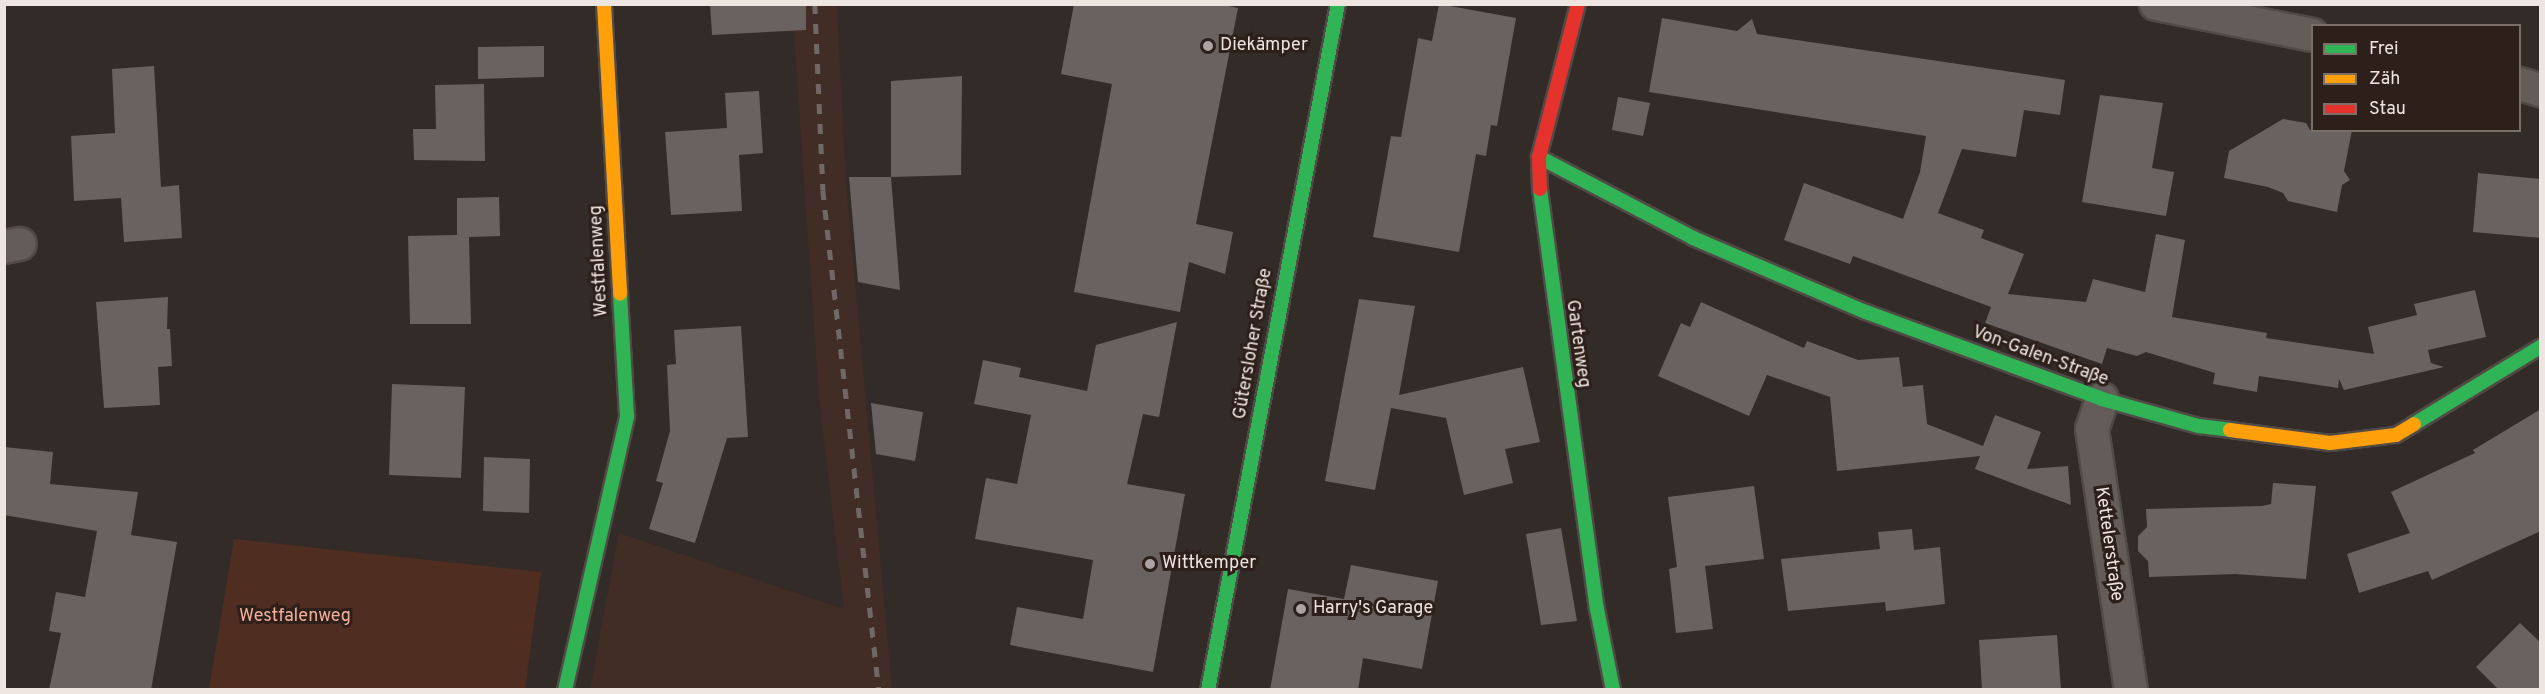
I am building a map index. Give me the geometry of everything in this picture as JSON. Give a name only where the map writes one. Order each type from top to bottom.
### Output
[{"type":"street","name":"Westfalenweg","points":[[565,690],[627,416],[603,4]]},
{"type":"street","name":"Gütersloher Straße","points":[[1208,690],[1338,4]]},
{"type":"street","name":"Gartenweg","points":[[1578,4],[1539,158],[1540,211],[1597,609],[1613,690]]},
{"type":"street","points":[[2156,4],[2223,10],[2311,34]]},
{"type":"street","points":[[2521,84],[2541,90]]},
{"type":"street","name":"Von-Galen-Straße","points":[[1539,158],[1693,238],[1866,312],[2102,399],[2199,426],[2330,443],[2396,435],[2541,347]]},
{"type":"street","name":"Kettelerstraße","points":[[2102,399],[2092,429],[2131,690]]},
{"type":"shaded area","points":[[792,5],[837,5],[846,184],[892,689],[590,690],[619,533],[844,609],[819,398]]},
{"type":"green space","name":"Westfalenweg","points":[[234,539],[541,572],[525,689],[209,689]]},
{"type":"building","points":[[710,4],[806,4],[806,30],[712,35]]},
{"type":"building","points":[[1074,4],[1219,4],[1238,8],[1196,224],[1233,232],[1225,274],[1189,262],[1180,312],[1074,292],[1112,84],[1061,74]]},
{"type":"building","points":[[1439,4],[1516,18],[1497,126],[1491,125],[1486,156],[1476,154],[1459,252],[1373,237],[1391,136],[1401,137],[1418,38],[1432,41]]},
{"type":"building","points":[[1662,18],[1737,31],[1752,19],[1757,34],[2065,80],[2060,115],[2024,110],[2016,157],[1962,149],[1938,213],[1984,230],[1981,238],[2024,254],[2008,294],[2086,302],[2093,279],[2145,292],[2156,234],[2185,240],[2172,317],[2267,333],[2266,338],[2374,354],[2368,327],[2417,315],[2414,304],[2475,290],[2486,337],[2428,350],[2431,363],[2444,367],[2344,390],[2339,379],[2338,388],[2259,376],[2257,392],[2213,384],[2215,373],[2146,352],[2137,356],[2107,348],[2102,364],[1985,323],[1991,307],[1853,256],[1850,264],[1784,240],[1804,183],[1903,219],[1920,172],[1926,136],[1649,92]]},
{"type":"building","points":[[544,46],[544,77],[478,79],[478,47]]},
{"type":"building","points":[[154,66],[161,187],[179,185],[182,238],[124,242],[121,198],[74,201],[71,136],[115,133],[112,69]]},
{"type":"building","points":[[962,76],[961,175],[891,177],[891,81]]},
{"type":"building","points":[[484,84],[485,161],[414,160],[413,129],[436,129],[435,85]]},
{"type":"building","points":[[759,91],[763,153],[739,155],[742,211],[671,215],[665,132],[727,128],[725,93]]},
{"type":"building","points":[[2100,95],[2163,103],[2152,168],[2174,172],[2166,216],[2082,202]]},
{"type":"building","points":[[1618,97],[1650,103],[1643,136],[1612,130]]},
{"type":"building","points":[[2283,119],[2306,123],[2311,132],[2352,132],[2344,171],[2350,180],[2342,185],[2337,212],[2288,201],[2283,193],[2268,187],[2224,178],[2229,151]]},
{"type":"building","points":[[2478,173],[2541,179],[2541,238],[2473,232]]},
{"type":"building","points":[[849,177],[891,177],[900,290],[858,282]]},
{"type":"building","points":[[499,197],[500,236],[469,237],[471,324],[410,324],[408,236],[457,235],[457,198]]},
{"type":"building","points":[[168,297],[167,329],[170,329],[172,366],[158,367],[160,405],[104,408],[96,302]]},
{"type":"building","points":[[1359,299],[1415,306],[1399,395],[1523,367],[1540,442],[1505,449],[1513,483],[1464,495],[1446,418],[1391,408],[1375,490],[1325,481]]},
{"type":"building","points":[[1701,302],[1804,348],[1807,341],[1858,360],[1899,357],[1903,387],[1923,385],[1927,424],[1983,446],[1995,415],[2041,432],[2027,469],[2068,466],[2071,505],[1975,469],[1980,456],[1837,471],[1830,397],[1767,375],[1749,416],[1658,376],[1681,323],[1690,327]]},
{"type":"building","points":[[1177,322],[1159,417],[1143,414],[1127,484],[1185,494],[1153,672],[1010,645],[1017,607],[1083,619],[1093,560],[975,539],[986,478],[1017,484],[1031,415],[974,404],[983,360],[1021,368],[1019,377],[1087,391],[1096,345]]},
{"type":"building","points":[[741,326],[748,437],[727,438],[695,543],[649,529],[663,483],[656,481],[670,431],[667,365],[676,364],[674,330]]},
{"type":"building","points":[[392,384],[465,387],[461,478],[389,475]]},
{"type":"building","points":[[871,403],[923,412],[915,461],[876,454]]},
{"type":"building","points":[[2541,409],[2541,531],[2432,580],[2428,571],[2359,593],[2347,554],[2410,533],[2391,492],[2475,453],[2473,450]]},
{"type":"building","points":[[4,447],[53,452],[50,484],[138,492],[131,535],[177,542],[151,690],[49,690],[61,633],[49,631],[56,592],[85,597],[97,531],[4,515]]},
{"type":"building","points":[[484,457],[530,459],[529,513],[483,511]]},
{"type":"building","points":[[2273,483],[2316,486],[2306,579],[2235,574],[2149,577],[2148,561],[2138,551],[2138,536],[2147,527],[2146,509],[2262,506],[2271,504]]},
{"type":"building","points":[[1754,486],[1764,559],[1705,566],[1713,629],[1676,633],[1669,569],[1677,567],[1668,497]]},
{"type":"building","points":[[1561,528],[1577,621],[1541,625],[1526,534]]},
{"type":"building","points":[[1912,529],[1914,550],[1940,547],[1945,604],[1886,611],[1885,602],[1788,611],[1781,559],[1880,549],[1878,532]]},
{"type":"building","points":[[1351,565],[1438,581],[1422,669],[1363,658],[1358,690],[1270,690],[1288,589],[1344,599]]},
{"type":"building","points":[[2520,623],[2541,643],[2541,690],[2499,690],[2476,667]]},
{"type":"building","points":[[2057,635],[2061,690],[1982,690],[1979,640]]},
{"type":"railway","points":[[815,4],[823,190],[879,690]]},
{"type":"traffic: fast","points":[[1208,690],[1338,4]]},
{"type":"traffic: fast","points":[[1539,157],[1693,238],[1866,312],[2102,399],[2199,426],[2230,430]]},
{"type":"traffic: fast","points":[[1540,189],[1597,609],[1613,690]]},
{"type":"traffic: fast","points":[[565,690],[627,416],[620,294]]},
{"type":"traffic: fast","points":[[2414,424],[2540,347]]},
{"type":"traffic: slow","points":[[604,4],[620,294]]},
{"type":"traffic: slow","points":[[2230,430],[2330,443],[2396,435],[2414,424]]},
{"type":"traffic: jam","points":[[1540,189],[1539,157],[1578,4]]},
{"type":"place","name":"Diekämper","points":[[1208,46]]},
{"type":"place","name":"Wittkemper","points":[[1150,564]]},
{"type":"place","name":"Harry's Garage","points":[[1301,609]]}]
